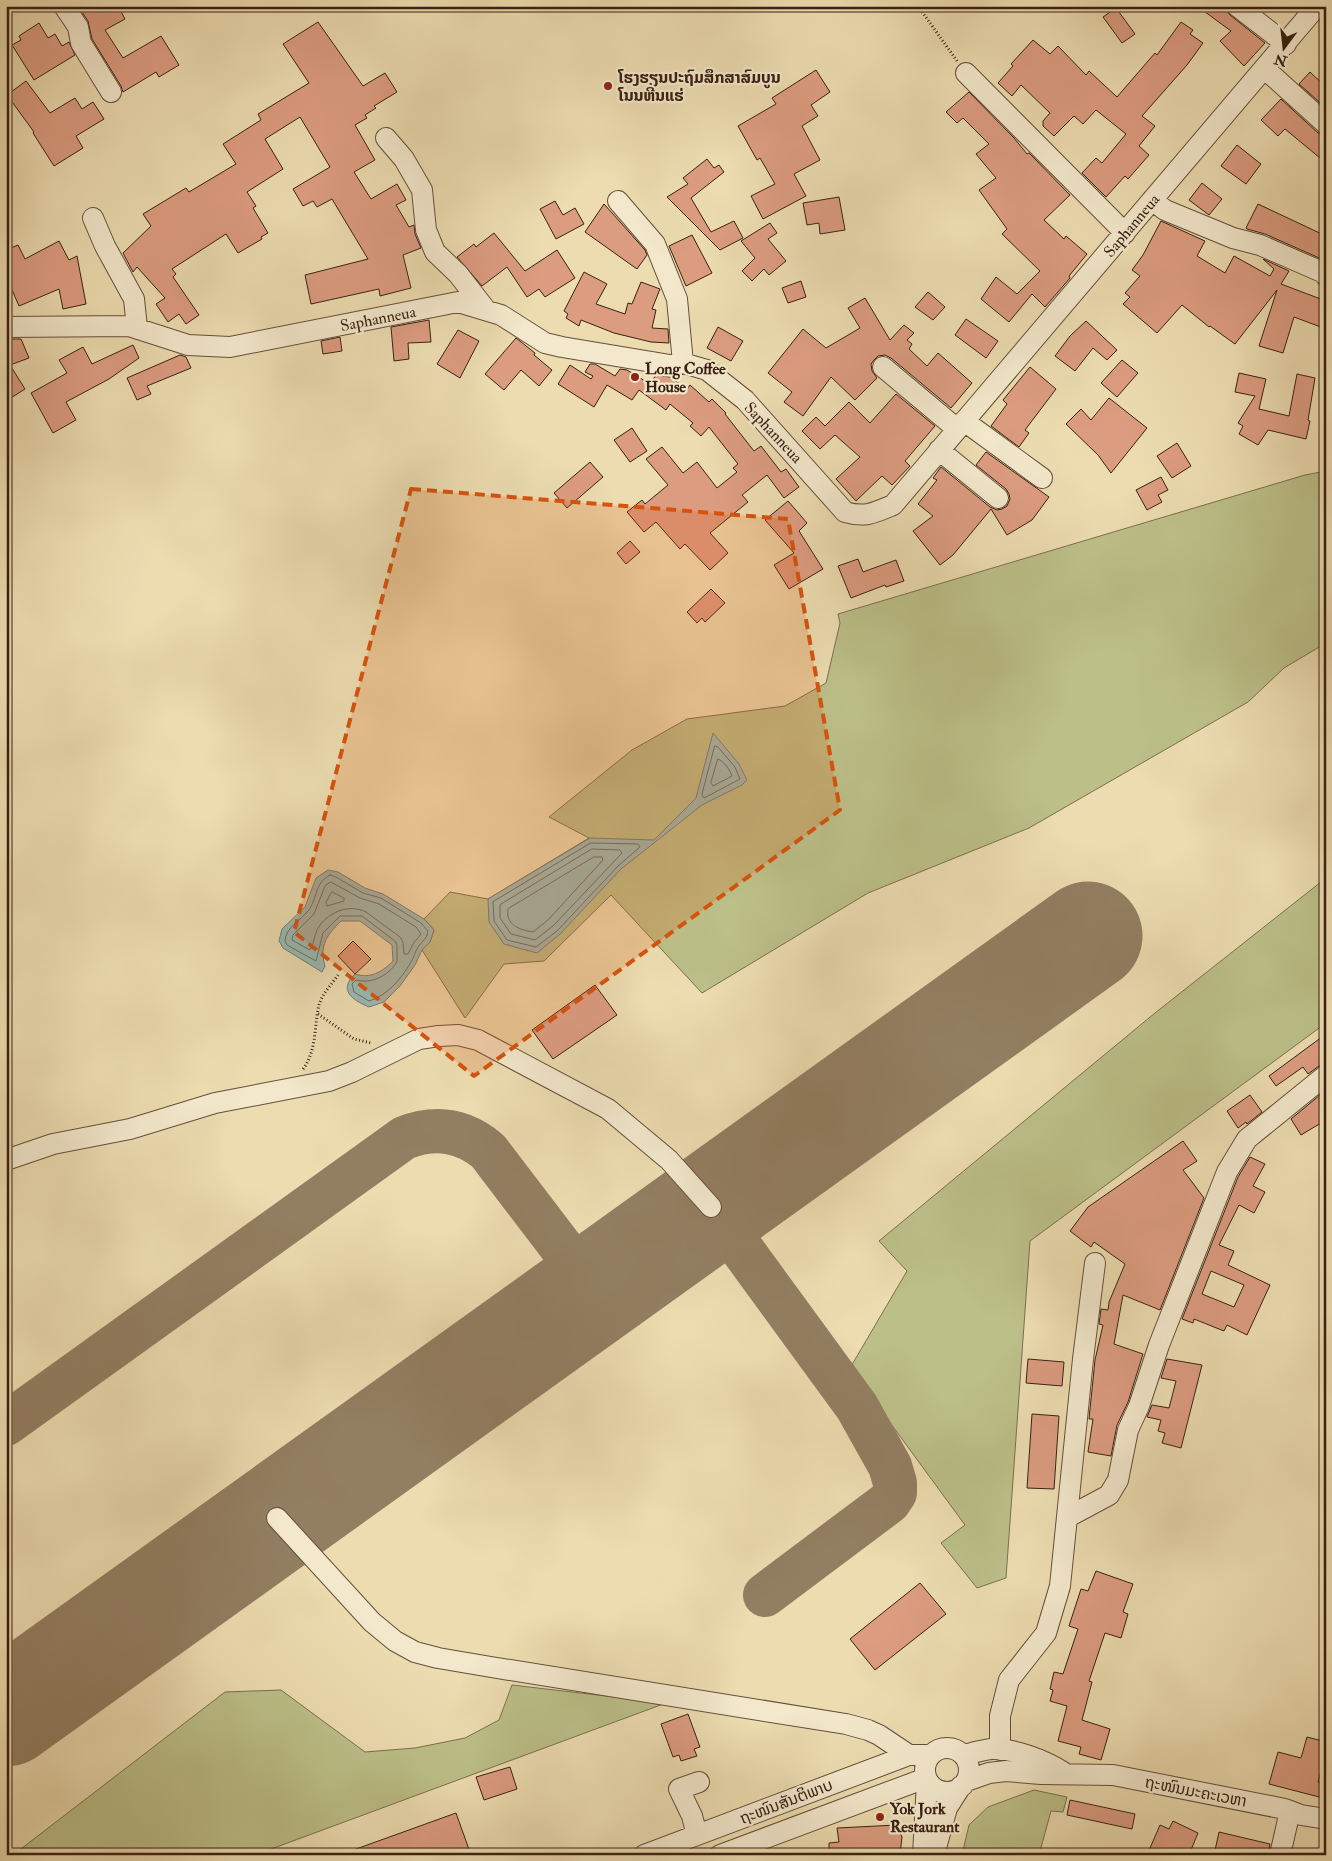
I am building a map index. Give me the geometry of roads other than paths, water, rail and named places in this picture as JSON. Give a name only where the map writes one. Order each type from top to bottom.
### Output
[{"type":"street","points":[[64,6],[78,27],[81,43],[110,92]]},
{"type":"street","points":[[1237,6],[1286,44]]},
{"type":"street","name":"Saphanneua","points":[[6,328],[129,326],[188,345],[230,347],[458,302],[501,315],[545,343],[670,365],[683,364],[707,370],[745,400],[845,512],[858,516],[874,513],[893,505],[1318,6]]},
{"type":"street","points":[[1265,69],[1326,124]]},
{"type":"street","points":[[966,73],[1125,233]]},
{"type":"street","points":[[386,138],[404,159],[422,190],[426,230],[434,252],[458,274],[486,310]]},
{"type":"street","points":[[1152,200],[1165,210],[1233,238],[1260,245],[1322,272],[1326,276]]},
{"type":"street","points":[[618,201],[655,244],[676,299],[683,364]]},
{"type":"street","points":[[92,218],[134,299],[137,328]]},
{"type":"street","points":[[883,367],[960,425],[1042,478]]},
{"type":"street","points":[[939,450],[998,498]]},
{"type":"street","points":[[6,1160],[53,1144],[130,1129],[215,1103],[329,1081],[352,1072],[419,1039],[458,1035],[478,1040],[608,1109],[669,1160],[711,1206]]},
{"type":"street","points":[[1068,1517],[1109,1495],[1118,1480],[1128,1430],[1140,1406],[1159,1345],[1226,1172],[1247,1139],[1326,1075]]},
{"type":"street","points":[[1000,1750],[1000,1716],[1009,1680],[1046,1633],[1060,1586],[1082,1368],[1095,1263]]},
{"type":"street","points":[[277,1518],[372,1622],[395,1641],[415,1652],[491,1668],[846,1724],[879,1735],[910,1755]]},
{"type":"street","points":[[923,1855],[927,1780],[926,1762],[936,1750],[950,1748],[958,1750],[964,1755],[969,1768],[963,1784],[947,1808],[934,1855]]},
{"type":"street","points":[[964,1755],[992,1749],[1000,1750],[1047,1762],[1064,1773]]},
{"type":"street","name":"ຖະໜົນສັນຕິພາບ","points":[[644,1855],[910,1755],[930,1755]]},
{"type":"street","name":"ຖະໜົນມະຄະເວຫາ","points":[[963,1784],[989,1773],[1006,1771],[1041,1774],[1113,1775],[1326,1819]]},
{"type":"street","points":[[927,1780],[941,1791],[955,1790],[963,1784]]},
{"type":"street","name":"ຖະໜົນສັນຕິພາບ","points":[[720,1855],[927,1780]]},
{"type":"street","points":[[697,1835],[692,1816],[679,1789],[699,1782]]},
{"type":"street","points":[[1280,1855],[1296,1813]]},
{"type":"street","points":[[1292,1855],[1296,1813]]},
{"type":"water","points":[[713,733],[739,764],[747,780],[742,785],[702,805],[621,869],[560,934],[537,953],[504,944],[489,922],[488,899],[590,838],[654,840],[696,798]]},
{"type":"water","points":[[328,870],[338,872],[365,888],[383,894],[424,919],[434,930],[430,942],[422,950],[415,965],[400,986],[384,1002],[369,1007],[353,998],[347,990],[350,980],[355,974],[366,976],[376,974],[393,961],[392,945],[360,921],[341,921],[328,936],[323,952],[325,966],[322,972],[283,948],[279,941],[282,929],[305,907],[316,878]]},
{"type":"place","name":"ໂຮງຮຽນປະຖົມສຶກສາສົມບູນ ໂນນຫີນແຮ່","points":[[608,86]]},
{"type":"place","name":"Long Coffee House","points":[[635,377]]},
{"type":"place","name":"Yok Jork Restaurant","points":[[880,1817]]}]
